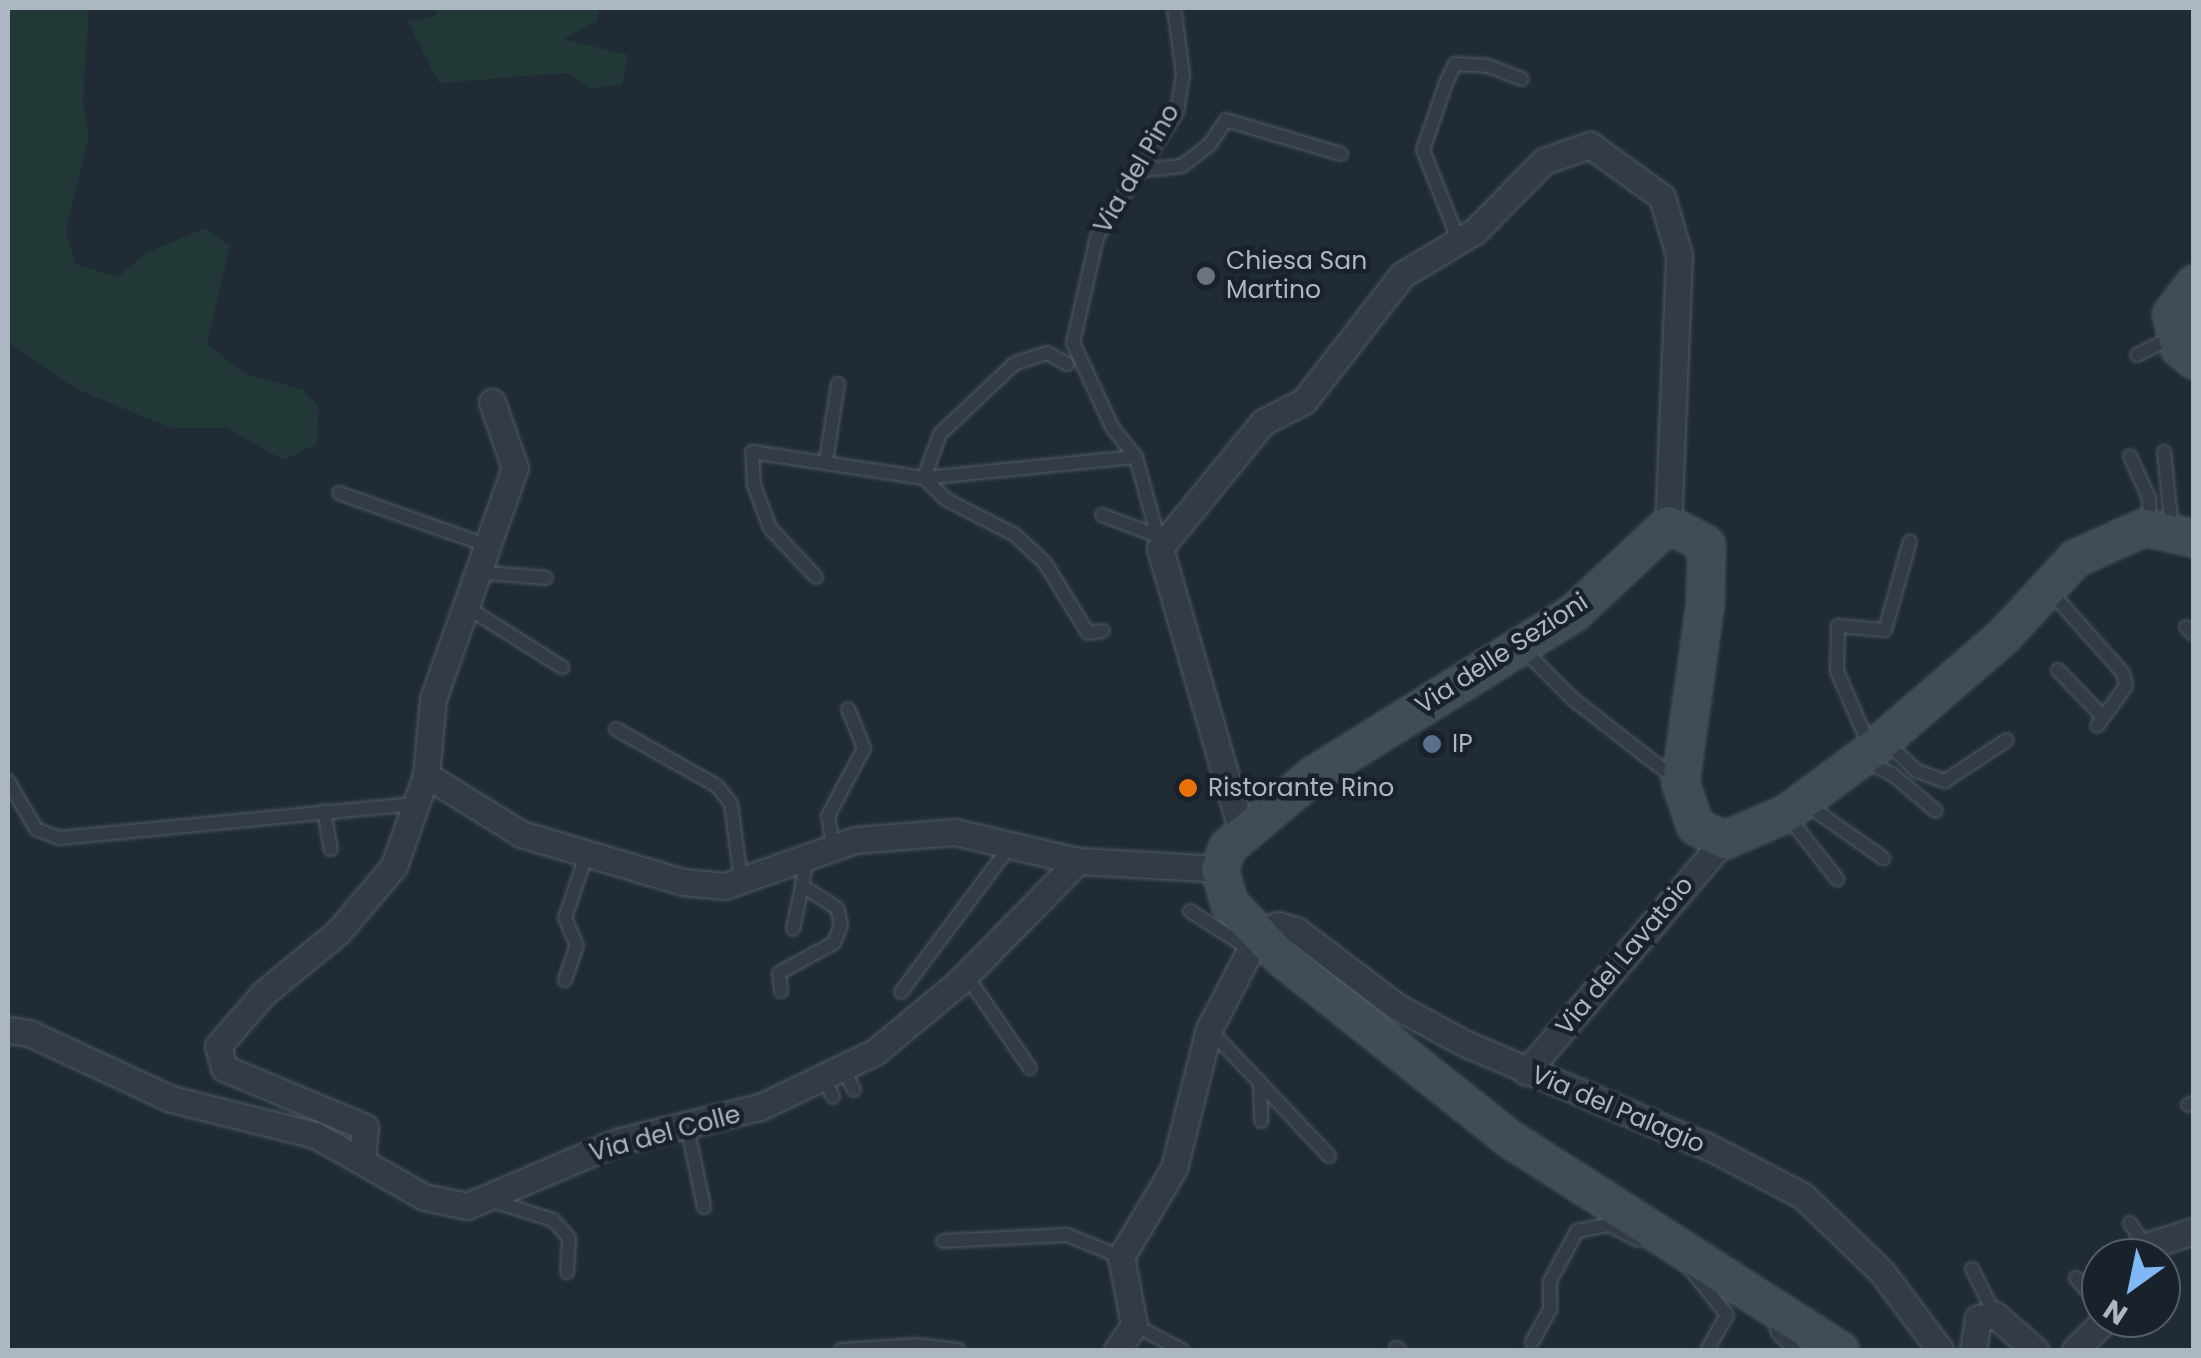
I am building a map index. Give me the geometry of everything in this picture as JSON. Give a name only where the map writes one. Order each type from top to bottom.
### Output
[{"type":"street","points":[[1241,828],[1159,542],[1262,422],[1304,400],[1402,275],[1459,241],[1544,161],[1590,145],[1662,196],[1680,255],[1668,524],[1706,544],[1708,570],[1680,782],[1695,826],[1724,840],[1795,808],[2003,636],[2075,558],[2172,533]]},
{"type":"street","points":[[2185,348],[2170,314],[2194,283]]},
{"type":"street","points":[[362,1160],[365,1127],[224,1068],[218,1046],[264,993],[338,932],[394,866],[426,775],[432,699],[514,468],[492,402]]},
{"type":"street","name":"Via delle Sezioni","points":[[1219,869],[1241,828],[1314,774],[1573,613],[1668,524]]},
{"type":"street","points":[[426,775],[521,834],[683,882],[725,886],[820,850],[955,832],[1078,860],[1219,869],[1229,903],[1254,942],[1512,1140],[1842,1348]]},
{"type":"street","name":"Via del Lavatoio","points":[[1526,1072],[1724,840]]},
{"type":"street","name":"Via del Colle","points":[[8,1030],[30,1033],[171,1099],[287,1125],[362,1160],[424,1196],[467,1206],[617,1142],[760,1108],[839,1084],[966,975],[1078,860]]},
{"type":"street","name":"Via del Palagio","points":[[1254,942],[1278,925],[1296,930],[1396,1006],[1526,1072],[1709,1148],[1803,1196],[1880,1270],[1940,1350]]},
{"type":"street","points":[[1117,1350],[1134,1325],[1121,1284],[1121,1257],[1174,1168],[1209,1029],[1254,942]]},
{"type":"street","points":[[1973,1350],[1978,1318],[1994,1315],[2035,1350]]},
{"type":"lane","name":"Via del Pino","points":[[1159,542],[1136,457],[1112,426],[1073,343],[1097,237],[1134,171],[1176,112],[1183,74],[1174,8]]},
{"type":"lane","points":[[1459,241],[1424,150],[1446,82],[1454,64],[1488,66],[1522,79]]},
{"type":"lane","points":[[1134,171],[1155,174],[1182,166],[1210,144],[1226,120],[1342,154]]},
{"type":"lane","points":[[2137,355],[2185,348]]},
{"type":"lane","points":[[924,478],[940,434],[1014,364],[1048,354],[1067,364]]},
{"type":"lane","points":[[826,461],[838,384]]},
{"type":"lane","points":[[816,576],[770,528],[754,486],[752,452],[924,478],[1136,457]]},
{"type":"lane","points":[[2164,452],[2172,533]]},
{"type":"lane","points":[[2130,456],[2149,498],[2172,533]]},
{"type":"lane","points":[[924,478],[947,500],[1015,535],[1045,563],[1088,633],[1103,631]]},
{"type":"lane","points":[[340,493],[486,545]]},
{"type":"lane","points":[[1102,514],[1159,542]]},
{"type":"lane","points":[[1910,541],[1885,630],[1838,626],[1837,670],[1871,748],[1936,812]]},
{"type":"lane","points":[[477,572],[546,578]]},
{"type":"lane","points":[[2047,588],[2123,673],[2126,686],[2100,722],[2058,670]]},
{"type":"lane","points":[[465,606],[562,667]]},
{"type":"lane","points":[[1518,644],[1574,700],[1680,782]]},
{"type":"lane","points":[[792,929],[802,886],[820,850],[828,816],[864,748],[848,709]]},
{"type":"lane","points":[[616,729],[717,786],[731,804],[742,880]]},
{"type":"lane","points":[[1871,748],[1945,781],[2007,740]]},
{"type":"lane","points":[[8,781],[36,829],[60,838],[416,804]]},
{"type":"lane","points":[[1795,808],[1883,858]]},
{"type":"lane","points":[[1795,808],[1837,879]]},
{"type":"lane","points":[[324,812],[331,849]]},
{"type":"lane","points":[[901,992],[1011,845]]},
{"type":"lane","points":[[566,980],[577,946],[565,918],[586,856]]},
{"type":"lane","points":[[781,991],[779,973],[834,942],[841,925],[837,908],[802,886]]},
{"type":"lane","points":[[1190,912],[1254,942]]},
{"type":"lane","points":[[966,975],[1030,1068]]},
{"type":"lane","points":[[1209,1029],[1329,1156]]},
{"type":"lane","points":[[1260,1083],[1261,1121]]},
{"type":"lane","points":[[687,1126],[704,1207]]},
{"type":"lane","points":[[484,1198],[553,1220],[569,1238],[568,1272]]},
{"type":"lane","points":[[2130,1223],[2136,1238]]},
{"type":"lane","points":[[1532,1342],[1550,1309],[1550,1281],[1577,1231],[1609,1226],[1658,1250],[1682,1246],[1688,1266],[1727,1314],[1707,1350]]},
{"type":"lane","points":[[943,1240],[1067,1235],[1121,1257]]},
{"type":"lane","points":[[1972,1269],[1994,1315]]},
{"type":"lane","points":[[2076,1278],[2081,1284]]},
{"type":"lane","points":[[1770,1302],[1778,1333],[1795,1350]]},
{"type":"lane","points":[[1134,1325],[1182,1350]]},
{"type":"lane","points":[[841,1350],[918,1345],[959,1350]]},
{"type":"green space","points":[[8,8],[89,8],[83,101],[89,137],[66,231],[75,264],[118,277],[145,254],[204,228],[230,246],[207,343],[243,373],[303,390],[319,406],[317,444],[284,460],[226,428],[171,428],[74,388],[8,342]]},
{"type":"green space","points":[[437,8],[599,8],[598,20],[564,39],[628,55],[622,84],[591,89],[567,73],[439,83],[408,22],[437,15]]},
{"type":"place","name":"Chiesa San Martino","points":[[1206,276]]},
{"type":"place","name":"IP","points":[[1432,744]]},
{"type":"place","name":"Ristorante Rino","points":[[1188,788]]}]
